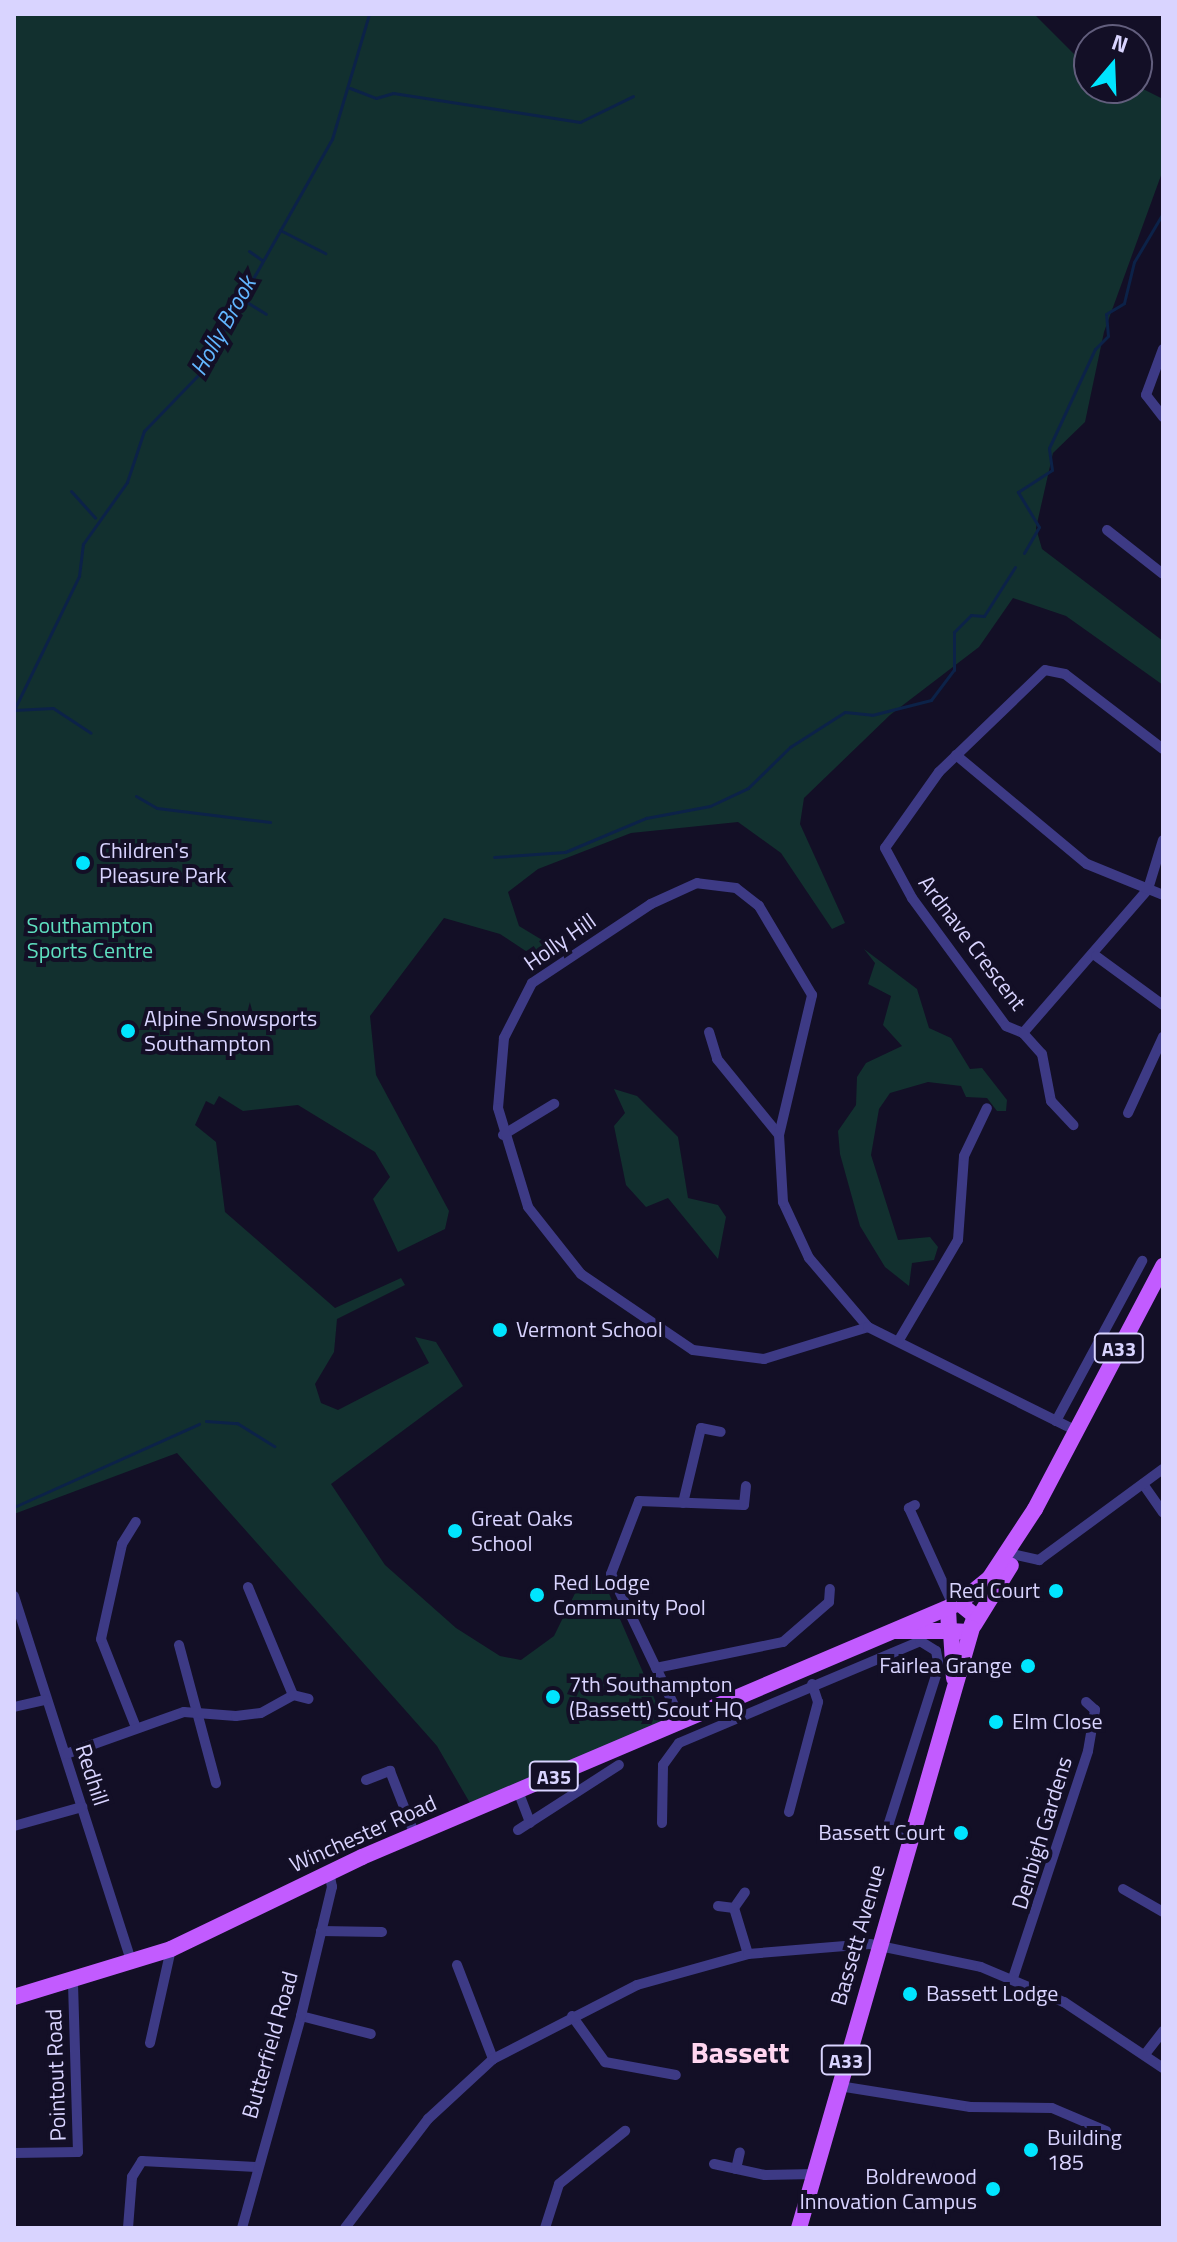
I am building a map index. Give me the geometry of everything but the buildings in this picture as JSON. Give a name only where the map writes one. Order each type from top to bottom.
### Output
[{"type":"main road","name":"Bassett Avenue","points":[[799,2228],[908,1840],[973,1627],[1017,1555],[1035,1509],[1163,1266]]},
{"type":"main road","name":"Bassett Avenue","points":[[954,1688],[950,1632],[953,1606],[989,1579],[1035,1509]]},
{"type":"main road","points":[[953,1606],[974,1612],[973,1627]]},
{"type":"main road","name":"Winchester Road","points":[[14,1997],[132,1965],[171,1949],[329,1872],[953,1606]]},
{"type":"main road","name":"Winchester Road","points":[[893,1631],[950,1632],[973,1627]]},
{"type":"street","points":[[1163,349],[1146,395],[1163,417]]},
{"type":"street","points":[[1107,530],[1163,574]]},
{"type":"street","name":"Ardnave Crescent","points":[[1148,889],[1096,956],[1023,1033],[1006,1026],[887,854],[893,828],[956,755],[1052,669],[1163,749]]},
{"type":"street","points":[[956,755],[1087,864],[1163,895]]},
{"type":"street","points":[[1148,889],[1163,840]]},
{"type":"street","name":"Holly Hill","points":[[868,1327],[764,1359],[679,1343],[553,1248],[519,1189],[503,1135],[497,1073],[524,993],[670,892],[710,882],[736,888],[759,906],[812,995],[779,1135],[783,1202],[798,1242],[868,1327],[1075,1430]]},
{"type":"street","points":[[1096,956],[1163,1005]]},
{"type":"street","points":[[709,1032],[717,1059],[779,1135]]},
{"type":"street","points":[[1023,1033],[1046,1052],[1048,1094],[1067,1112],[1073,1125]]},
{"type":"street","points":[[1128,1113],[1163,1037]]},
{"type":"street","points":[[503,1135],[554,1104]]},
{"type":"street","points":[[899,1340],[958,1240],[964,1156],[987,1108]]},
{"type":"street","points":[[1056,1421],[1142,1261]]},
{"type":"street","points":[[683,1503],[701,1428],[721,1432]]},
{"type":"street","points":[[1017,1555],[1039,1560],[1163,1469]]},
{"type":"street","points":[[1143,1484],[1163,1513]]},
{"type":"street","points":[[681,1720],[611,1574],[639,1501],[744,1505],[746,1486]]},
{"type":"street","points":[[909,1508],[953,1606]]},
{"type":"street","points":[[135,1725],[101,1634],[122,1544],[136,1522]]},
{"type":"street","points":[[248,1587],[293,1695]]},
{"type":"street","points":[[656,1668],[748,1654],[803,1629],[829,1602],[830,1589]]},
{"type":"street","name":"Redhill","points":[[14,1596],[132,1965]]},
{"type":"street","name":"Bassett Avenue","points":[[812,1684],[912,1642],[931,1646],[939,1666],[889,1827],[908,1840]]},
{"type":"street","points":[[179,1645],[216,1783]]},
{"type":"street","points":[[662,1823],[663,1765],[671,1750],[700,1732],[736,1721],[812,1684],[818,1702],[789,1812]]},
{"type":"street","points":[[66,1754],[135,1725],[197,1709],[261,1713],[293,1695],[309,1699]]},
{"type":"street","points":[[14,1707],[45,1700]]},
{"type":"street","points":[[728,1701],[736,1721]]},
{"type":"street","name":"Denbigh Gardens","points":[[1013,1978],[1088,1751],[1095,1710],[1086,1702]]},
{"type":"street","points":[[366,1780],[401,1767]]},
{"type":"street","points":[[390,1771],[415,1835]]},
{"type":"street","points":[[518,1830],[615,1771]]},
{"type":"street","points":[[518,1791],[530,1823]]},
{"type":"street","points":[[14,1826],[82,1807]]},
{"type":"street","name":"Butterfield Road","points":[[242,2228],[301,2016],[321,1931],[329,1872]]},
{"type":"street","points":[[1123,1889],[1163,1912]]},
{"type":"street","points":[[734,1908],[745,1892]]},
{"type":"street","points":[[718,1906],[734,1908]]},
{"type":"street","points":[[734,1908],[748,1954]]},
{"type":"street","points":[[321,1931],[371,1925],[382,1932]]},
{"type":"street","points":[[345,2228],[428,2119],[493,2059],[572,2016],[648,1981],[748,1954],[878,1945],[1013,1978],[1146,2053],[1163,2068]]},
{"type":"street","points":[[150,2043],[171,1949]]},
{"type":"street","points":[[457,1965],[493,2059]]},
{"type":"street","name":"Pointout Road","points":[[14,2153],[78,2152],[73,1982]]},
{"type":"street","points":[[301,2016],[364,2036]]},
{"type":"street","points":[[572,2016],[605,2062],[676,2075]]},
{"type":"street","points":[[1146,2053],[1163,2031]]},
{"type":"street","points":[[839,2086],[970,2107],[1052,2108],[1106,2131]]},
{"type":"street","points":[[545,2228],[559,2184],[625,2131]]},
{"type":"street","points":[[736,2169],[740,2152]]},
{"type":"street","points":[[128,2228],[132,2177],[142,2161],[258,2167]]},
{"type":"street","points":[[714,2164],[785,2175],[814,2174]]},
{"type":"street","points":[[785,2175],[808,2195]]},
{"type":"green space","name":"Southampton Sports Centre","points":[[14,14],[1034,14],[1073,53],[1073,104],[1153,104],[1153,94],[1163,99],[1163,170],[1104,332],[1085,422],[1053,453],[1036,528],[1042,549],[1163,641],[1163,685],[1066,616],[1013,598],[979,647],[890,715],[804,798],[800,824],[845,923],[832,929],[781,853],[738,822],[631,833],[538,869],[508,892],[519,926],[557,949],[544,963],[500,934],[444,918],[370,1016],[376,1075],[449,1211],[445,1229],[398,1252],[373,1199],[390,1177],[375,1152],[298,1105],[243,1111],[219,1096],[214,1105],[206,1101],[195,1125],[216,1142],[225,1212],[335,1308],[401,1278],[405,1285],[337,1319],[334,1352],[315,1384],[321,1403],[338,1410],[429,1363],[415,1337],[436,1342],[463,1386],[331,1484],[385,1565],[456,1628],[500,1656],[521,1660],[554,1636],[582,1579],[604,1582],[664,1721],[470,1803],[437,1746],[177,1453],[14,1514]]},
{"type":"green space","points":[[864,949],[917,989],[929,1028],[951,1038],[970,1069],[982,1068],[1007,1100],[1006,1111],[997,1111],[987,1098],[966,1097],[961,1086],[928,1082],[890,1093],[879,1109],[871,1155],[898,1240],[930,1237],[938,1247],[934,1260],[912,1263],[909,1286],[885,1267],[860,1226],[840,1154],[838,1131],[856,1105],[857,1077],[866,1063],[902,1046],[883,1025],[891,996],[868,984],[875,963]]},
{"type":"green space","points":[[614,1089],[637,1096],[678,1137],[688,1198],[718,1205],[726,1217],[718,1259],[668,1198],[646,1207],[626,1185],[614,1126],[625,1113]]},
{"type":"waterway","name":"Holly Brook","points":[[14,710],[79,576],[83,544],[127,482],[144,431],[199,374],[332,139],[369,14]]},
{"type":"waterway","points":[[350,88],[376,98],[393,93],[580,122],[633,96]]},
{"type":"waterway","points":[[1024,553],[1039,527],[1018,492],[1052,470],[1049,448],[1095,349],[1108,336],[1106,314],[1124,303],[1134,262],[1163,213]]},
{"type":"waterway","points":[[280,230],[325,253]]},
{"type":"waterway","points":[[249,251],[262,260]]},
{"type":"waterway","points":[[242,299],[266,314]]},
{"type":"waterway","points":[[71,491],[95,518]]},
{"type":"waterway","points":[[494,857],[565,852],[646,818],[710,806],[748,788],[790,747],[845,712],[872,715],[931,700],[954,670],[954,632],[971,615],[984,616],[1015,567]]},
{"type":"waterway","points":[[14,710],[53,708],[91,733]]},
{"type":"waterway","points":[[136,796],[157,808],[270,822]]},
{"type":"waterway","points":[[206,1421],[237,1423],[274,1446]]},
{"type":"waterway","points":[[14,1507],[199,1424]]},
{"type":"place","name":"Children's Pleasure Park","points":[[83,863]]},
{"type":"place","name":"Alpine Snowsports Southampton","points":[[128,1031]]},
{"type":"place","name":"Vermont School","points":[[500,1330]]},
{"type":"place","name":"Great Oaks School","points":[[455,1531]]},
{"type":"place","name":"Red Court","points":[[1056,1591]]},
{"type":"place","name":"Red Lodge Community Pool","points":[[537,1595]]},
{"type":"place","name":"Fairlea Grange","points":[[1028,1666]]},
{"type":"place","name":"7th Southampton (Bassett) Scout HQ","points":[[553,1697]]},
{"type":"place","name":"Elm Close","points":[[996,1722]]},
{"type":"place","name":"Bassett Court","points":[[961,1833]]},
{"type":"place","name":"Bassett Lodge","points":[[910,1994]]},
{"type":"place","name":"Building 185","points":[[1031,2150]]},
{"type":"place","name":"Boldrewood Innovation Campus","points":[[993,2189]]},
{"type":"district","name":"Bassett","points":[[740,2052]]}]
